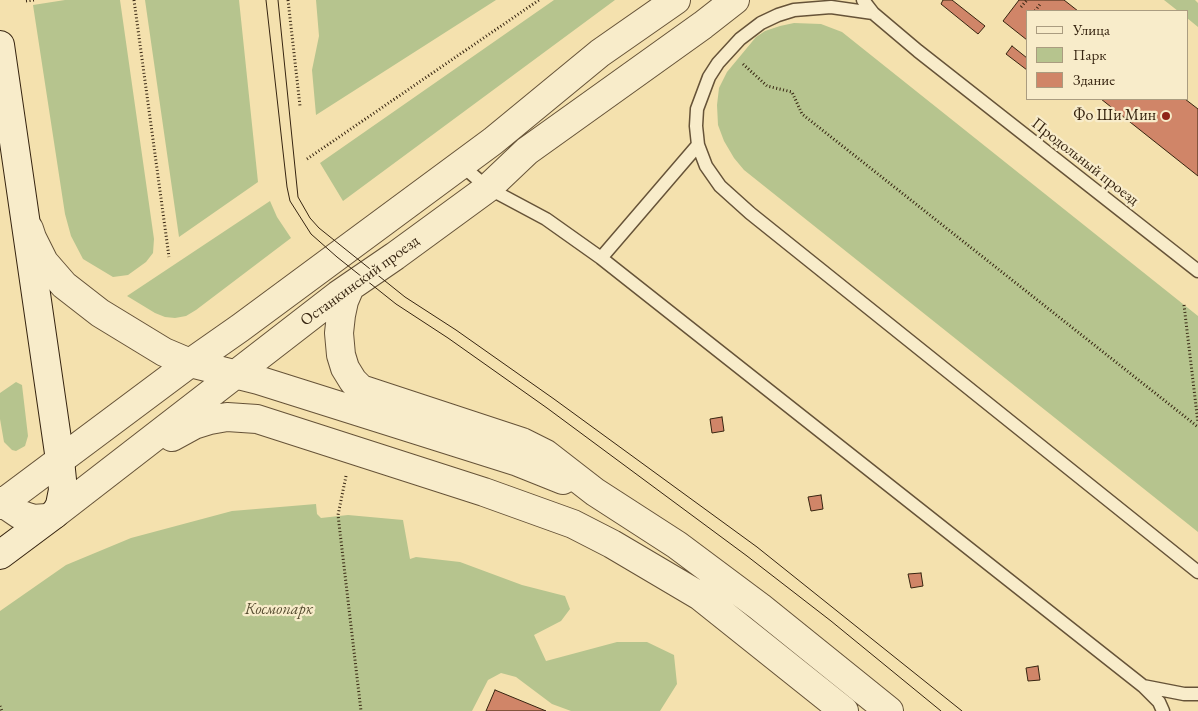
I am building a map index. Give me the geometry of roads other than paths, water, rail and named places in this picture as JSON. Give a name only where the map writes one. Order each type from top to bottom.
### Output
[{"type":"street","name":"Останкинский проезд","points":[[1,503],[493,140],[600,53],[676,0]]},
{"type":"street","name":"Останкинский проезд","points":[[0,554],[55,514],[234,374],[350,287],[488,188],[527,151],[729,5]]},
{"type":"street","points":[[0,45],[63,490],[60,505],[55,514],[47,518],[33,519],[19,514],[1,503]]},
{"type":"street","points":[[24,211],[32,238],[44,262],[64,285],[100,313],[164,352],[190,363],[258,380],[509,459],[595,492]]},
{"type":"street","points":[[350,287],[341,315],[339,333],[341,355],[352,381],[361,389],[522,442],[546,454],[595,492],[677,545],[760,607],[889,711]]},
{"type":"street","points":[[110,472],[194,425],[227,417],[258,419],[358,450],[573,524],[612,544],[700,596],[844,711]]},
{"type":"lane","name":"Продольный проезд","points":[[863,0],[873,13],[982,102],[1198,271]]},
{"type":"lane","points":[[873,13],[831,7],[808,8],[778,15],[751,29],[718,64],[709,77],[697,109],[698,145],[706,166],[720,186],[750,213],[1198,572]]},
{"type":"lane","points":[[601,258],[698,145]]},
{"type":"lane","points":[[460,164],[488,188],[546,219],[601,258],[1143,686],[1159,702],[1163,711]]},
{"type":"lane","points":[[1143,686],[1184,694],[1198,694]]},
{"type":"tram line","points":[[266,0],[287,187],[290,201],[311,234],[396,304],[547,408],[747,556],[831,621],[941,711]]},
{"type":"tram line","points":[[278,0],[298,197],[310,218],[319,228],[405,297],[456,330],[554,399],[757,547],[962,711]]},
{"type":"place","name":"Фо Ши Мин","points":[[1166,116]]},
{"type":"park label","name":"Космопарк","points":[[279,610]]}]
